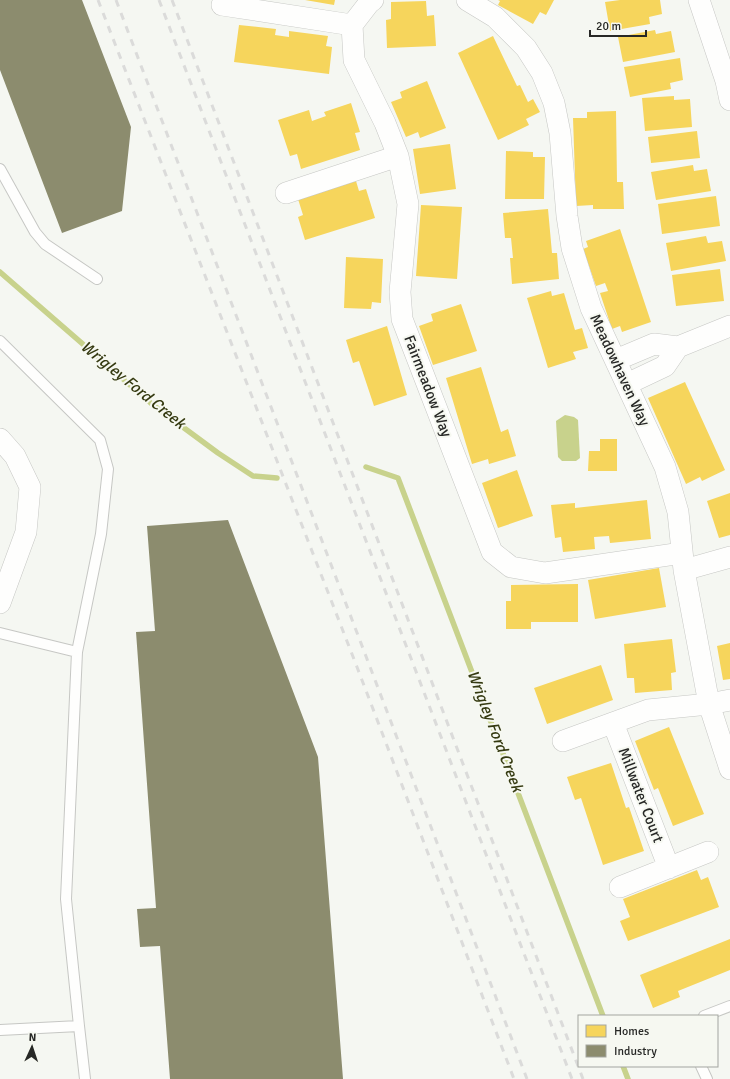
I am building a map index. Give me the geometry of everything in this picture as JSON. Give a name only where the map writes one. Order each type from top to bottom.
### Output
[{"type":"street","points":[[222,6],[352,25],[373,0]]},
{"type":"street","name":"Meadowhaven Way","points":[[467,0],[495,17],[526,48],[542,73],[554,104],[560,133],[566,216],[572,248],[591,308],[665,466],[678,512],[683,562],[709,704],[730,769]]},
{"type":"street","points":[[699,0],[726,81],[730,100]]},
{"type":"street","name":"Fairmeadow Way","points":[[352,25],[354,60],[385,123],[398,156],[408,204],[400,292],[402,319],[492,552],[511,567],[545,573],[730,557]]},
{"type":"street","points":[[286,193],[398,156]]},
{"type":"street","points":[[616,360],[654,344],[678,346],[730,326]]},
{"type":"street","points":[[627,384],[665,366],[678,346]]},
{"type":"street","points":[[0,438],[15,456],[30,488],[26,532],[0,603]]},
{"type":"street","points":[[564,741],[648,710],[709,704],[730,700]]},
{"type":"street","name":"Millwater Court","points":[[613,723],[669,868]]},
{"type":"street","points":[[620,887],[708,852]]},
{"type":"lane","points":[[0,169],[35,232],[45,244],[97,279]]},
{"type":"lane","points":[[0,341],[100,440],[108,469],[101,534],[77,652],[66,899],[85,1079]]},
{"type":"lane","points":[[0,633],[77,652]]},
{"type":"lane","points":[[707,1015],[730,1006]]},
{"type":"lane","points":[[0,1030],[79,1026]]},
{"type":"lane","points":[[702,1067],[706,1079]]},
{"type":"shaded area","points":[[565,415],[574,417],[578,420],[580,458],[576,461],[562,461],[558,457],[556,421]]},
{"type":"building: Homes","points":[[305,0],[335,0],[334,5]]},
{"type":"building: Homes","points":[[498,0],[554,0],[546,15],[540,12],[533,24],[498,5],[500,1]]},
{"type":"building: Homes","points":[[620,0],[660,0],[662,14],[649,17],[650,24],[610,31],[605,2]]},
{"type":"building: Homes","points":[[426,1],[427,16],[434,15],[436,46],[387,48],[386,20],[391,19],[391,2]]},
{"type":"building: Homes","points":[[239,25],[276,29],[275,35],[289,37],[289,31],[328,36],[326,46],[332,47],[329,74],[234,62]]},
{"type":"building: Homes","points":[[655,30],[656,34],[671,31],[675,52],[623,62],[618,37]]},
{"type":"building: Homes","points":[[493,36],[517,86],[520,85],[528,102],[533,99],[540,112],[526,119],[529,125],[498,140],[458,53]]},
{"type":"building: Homes","points":[[680,58],[683,80],[670,83],[671,89],[630,97],[624,67]]},
{"type":"building: Homes","points":[[427,81],[446,128],[420,138],[418,132],[406,137],[391,102],[402,98],[400,92]]},
{"type":"building: Homes","points":[[674,96],[674,100],[690,99],[692,127],[645,131],[642,98]]},
{"type":"building: Homes","points":[[351,103],[360,132],[355,133],[360,150],[301,169],[297,154],[290,156],[278,120],[309,110],[312,121],[326,116],[324,112]]},
{"type":"building: Homes","points":[[616,111],[617,182],[623,182],[624,209],[593,209],[593,205],[576,206],[573,118],[587,118],[587,112]]},
{"type":"building: Homes","points":[[697,131],[700,158],[651,163],[648,137]]},
{"type":"building: Homes","points":[[450,144],[456,189],[420,194],[413,149]]},
{"type":"building: Homes","points":[[506,151],[533,152],[533,157],[545,157],[544,199],[505,199]]},
{"type":"building: Homes","points":[[693,165],[694,171],[707,169],[711,191],[656,200],[651,172]]},
{"type":"building: Homes","points":[[356,181],[359,191],[366,189],[375,218],[305,240],[298,217],[303,215],[298,199]]},
{"type":"building: Homes","points":[[716,196],[720,226],[662,234],[658,204]]},
{"type":"building: Homes","points":[[421,205],[462,207],[457,279],[416,276]]},
{"type":"building: Homes","points":[[548,209],[552,253],[557,253],[559,279],[512,284],[510,258],[513,258],[511,238],[505,238],[503,213]]},
{"type":"building: Homes","points":[[620,229],[651,322],[622,332],[620,326],[612,329],[600,293],[608,291],[605,283],[596,286],[583,249],[588,247],[586,241]]},
{"type":"building: Homes","points":[[706,236],[708,243],[722,241],[726,261],[671,271],[666,243]]},
{"type":"building: Homes","points":[[346,257],[383,259],[381,303],[372,302],[371,309],[344,308]]},
{"type":"building: Homes","points":[[720,269],[724,301],[676,306],[672,275]]},
{"type":"building: Homes","points":[[551,291],[552,296],[564,293],[575,330],[582,328],[588,348],[573,352],[576,359],[548,368],[527,298]]},
{"type":"building: Homes","points":[[461,304],[477,351],[433,365],[419,326],[433,321],[431,314]]},
{"type":"building: Homes","points":[[387,326],[407,395],[374,406],[359,361],[353,363],[346,340]]},
{"type":"building: Homes","points":[[481,367],[501,432],[508,429],[516,456],[489,464],[488,459],[472,464],[446,378]]},
{"type":"building: Homes","points":[[685,382],[725,470],[702,481],[700,477],[686,484],[648,398]]},
{"type":"building: Homes","points":[[600,439],[617,439],[617,471],[588,471],[589,451],[600,451]]},
{"type":"building: Homes","points":[[517,470],[533,516],[498,528],[482,483]]},
{"type":"building: Homes","points":[[730,493],[730,535],[719,538],[707,501]]},
{"type":"building: Homes","points":[[647,500],[651,539],[610,543],[609,536],[594,537],[595,549],[563,552],[561,537],[555,538],[551,505],[575,503],[575,508]]},
{"type":"building: Homes","points":[[659,568],[666,607],[595,619],[588,580]]},
{"type":"building: Homes","points":[[578,584],[578,622],[531,622],[531,629],[506,629],[506,601],[511,601],[511,585]]},
{"type":"building: Homes","points":[[672,639],[676,672],[671,673],[672,690],[635,693],[634,678],[627,678],[624,644]]},
{"type":"building: Homes","points":[[730,643],[730,679],[723,680],[717,646]]},
{"type":"building: Homes","points":[[601,665],[613,700],[547,724],[534,688]]},
{"type":"building: Homes","points":[[669,727],[704,814],[673,826],[658,788],[654,790],[635,741]]},
{"type":"building: Homes","points":[[611,763],[626,808],[629,807],[644,851],[603,865],[581,798],[575,800],[567,777]]},
{"type":"building: Homes","points":[[697,870],[701,880],[708,877],[719,907],[628,941],[620,921],[630,917],[623,899]]},
{"type":"building: Homes","points":[[730,939],[730,970],[678,991],[680,997],[653,1008],[640,975]]},
{"type":"building: Industry","points":[[0,0],[82,0],[131,127],[122,211],[62,233],[0,70]]},
{"type":"building: Industry","points":[[228,520],[318,757],[343,1079],[170,1079],[160,946],[140,947],[137,909],[156,908],[136,632],[155,631],[147,526]]},
{"type":"waterway","name":"Wrigley Ford Creek","points":[[0,272],[153,405],[218,453],[253,476],[277,478]]},
{"type":"waterway","name":"Wrigley Ford Creek","points":[[366,467],[398,478],[603,1015]]},
{"type":"waterway","name":"Wrigley Ford Creek","points":[[623,1067],[628,1079]]},
{"type":"railway","points":[[98,0],[357,667],[514,1079]]},
{"type":"railway","points":[[116,0],[527,1079]]},
{"type":"railway","points":[[159,0],[572,1079]]},
{"type":"railway","points":[[172,0],[578,1066]]},
{"type":"railway","points":[[578,1067],[583,1079]]}]
